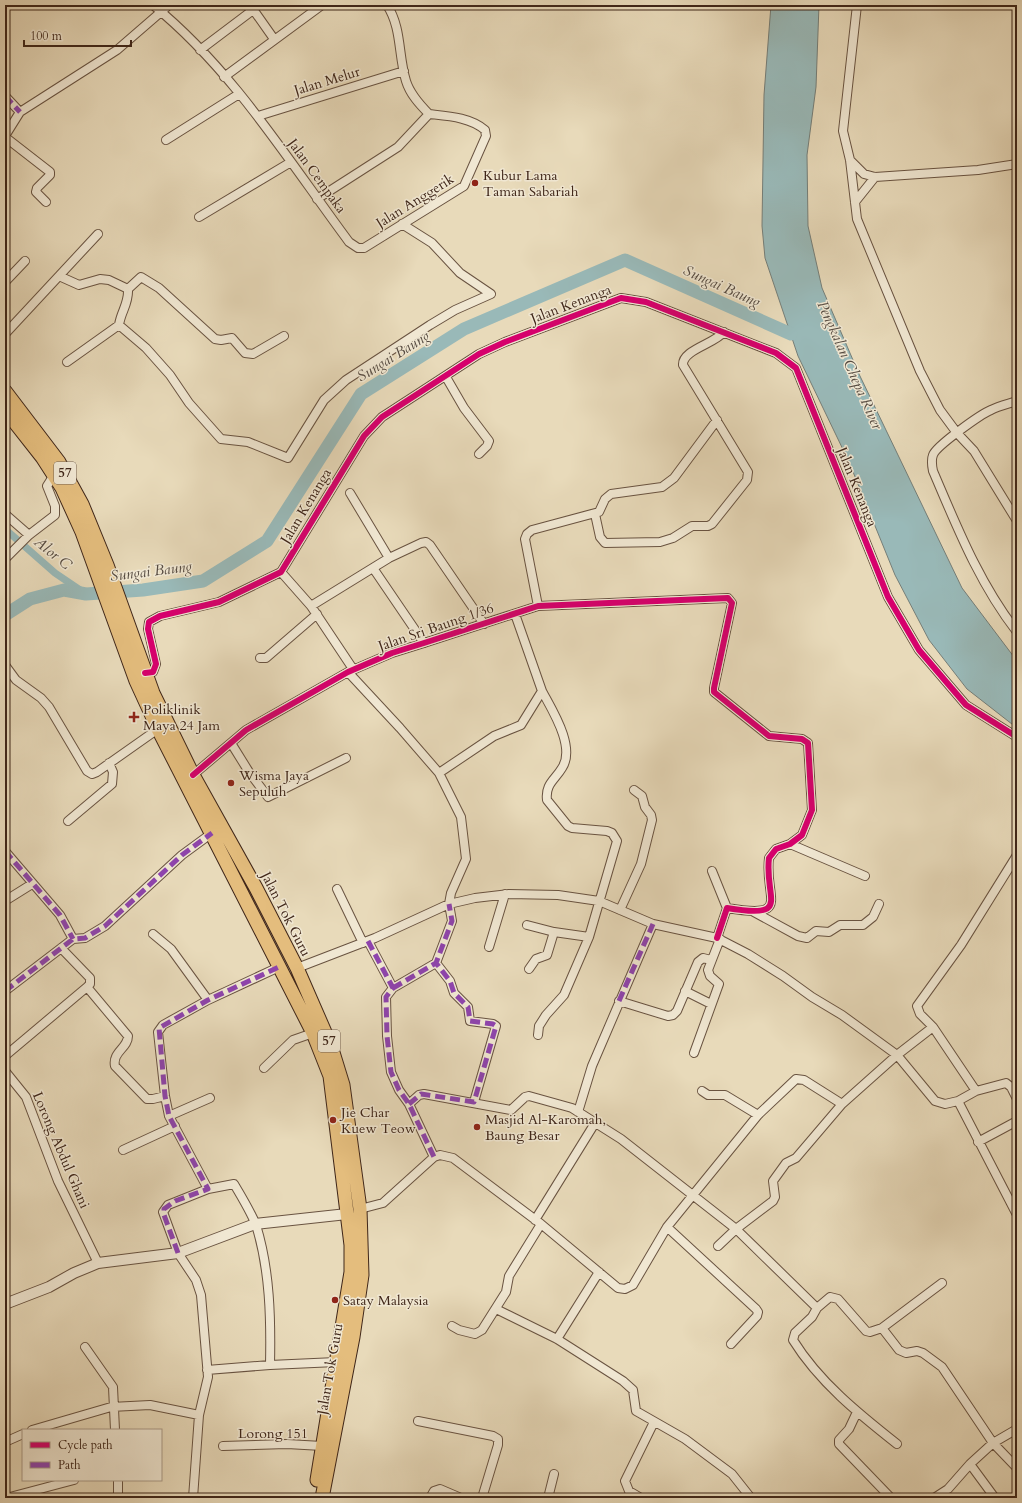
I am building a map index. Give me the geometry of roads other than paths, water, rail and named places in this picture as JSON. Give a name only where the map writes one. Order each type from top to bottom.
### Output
[{"type":"main road","name":"Jalan Tok Guru","points":[[5,391],[44,441],[71,482],[122,627],[136,681],[158,728],[313,1033],[330,1076],[351,1245],[351,1272],[314,1498]]},
{"type":"main road","name":"Jalan Tok Guru","points":[[5,410],[54,475],[101,566]]},
{"type":"main road","name":"Jalan Tok Guru","points":[[122,627],[193,775],[256,888],[297,968],[339,1067],[360,1209],[362,1275],[353,1337],[322,1498]]},
{"type":"main road","points":[[270,947],[282,941]]},
{"type":"street","name":"Jalan Cempaka","points":[[153,5],[200,50],[258,116],[349,242],[358,248]]},
{"type":"street","points":[[46,202],[36,192],[37,188],[50,175],[50,172],[5,136],[20,112],[117,50],[169,5]]},
{"type":"street","points":[[224,77],[322,5]]},
{"type":"street","points":[[317,199],[398,147],[429,114],[413,95],[406,82],[397,25],[387,5]]},
{"type":"street","points":[[857,5],[843,131],[850,160],[857,219],[920,371],[940,410],[957,433],[974,451],[988,471],[1017,522]]},
{"type":"street","points":[[200,50],[251,8],[274,39]]},
{"type":"street","name":"Jalan Melur","points":[[258,116],[404,70]]},
{"type":"street","points":[[166,140],[239,94]]},
{"type":"street","points":[[5,96],[20,112]]},
{"type":"street","name":"Jalan Anggerik","points":[[358,248],[364,248],[370,245],[464,186],[486,136],[485,130],[475,124],[455,117],[429,114]]},
{"type":"street","points":[[850,160],[864,174],[875,177],[978,170],[1017,164]]},
{"type":"street","points":[[199,217],[291,162]]},
{"type":"street","points":[[855,202],[875,177]]},
{"type":"street","points":[[119,325],[146,348],[170,375],[189,403],[221,439],[248,442],[288,458],[324,400],[346,380],[455,310],[492,294],[457,270],[432,243],[402,224]]},
{"type":"street","points":[[5,334],[98,234]]},
{"type":"street","points":[[5,282],[25,261]]},
{"type":"street","points":[[59,276],[79,285],[100,279],[109,280],[128,289]]},
{"type":"street","points":[[67,362],[119,325],[120,319],[129,299],[128,289],[138,278],[146,278],[216,339],[221,340],[232,338],[248,354],[253,354],[284,336]]},
{"type":"street","name":"Jalan Kenanga","points":[[281,572],[322,502],[371,427],[382,417],[446,377],[479,354],[621,298],[646,302],[776,353],[796,368],[888,597],[919,650],[966,705],[1017,737]]},
{"type":"street","points":[[596,514],[601,540],[608,543],[660,542],[673,538],[692,526],[708,526],[712,524],[749,476],[718,420],[683,362],[687,354],[716,340],[724,332]]},
{"type":"street","points":[[446,377],[464,408],[489,441],[487,446],[478,454]]},
{"type":"street","points":[[1017,401],[990,410],[957,433],[933,454],[933,470],[962,540],[986,585],[1013,623],[1017,632]]},
{"type":"street","points":[[538,606],[525,539],[527,534],[532,530],[596,514],[601,510],[606,499],[611,494],[666,485],[674,478],[718,420]]},
{"type":"street","points":[[8,557],[27,536],[55,515],[55,506],[47,486],[54,475]]},
{"type":"street","points":[[350,493],[389,558]]},
{"type":"street","points":[[5,514],[27,536]]},
{"type":"street","points":[[311,606],[389,558],[421,543],[428,543],[484,624]]},
{"type":"street","points":[[372,568],[424,643]]},
{"type":"street","points":[[145,673],[153,672],[156,664],[148,629],[148,624],[152,619],[219,602],[281,572],[317,614],[351,671],[438,773],[461,817],[465,857],[451,893],[449,904],[452,920],[436,963],[393,988],[386,997],[387,1036],[391,1072],[399,1090],[409,1104],[434,1157]]},
{"type":"street","name":"Jalan Sri Baung 1/36","points":[[193,775],[230,743],[248,730],[351,671],[424,643],[538,606],[728,598],[732,603],[714,688],[715,693],[769,736],[802,739],[808,743],[812,808],[803,834],[790,844]]},
{"type":"street","points":[[260,658],[266,658],[317,614]]},
{"type":"street","points":[[515,614],[542,691],[566,741],[567,751],[562,769],[548,786],[547,800],[568,826],[572,828],[608,831],[612,833],[617,841],[589,937],[564,995],[546,1015],[539,1026],[538,1035]]},
{"type":"street","points":[[5,665],[16,680],[41,698],[49,707],[87,771],[92,774],[97,772],[158,728]]},
{"type":"street","points":[[438,773],[494,736],[521,725],[542,691]]},
{"type":"street","points":[[230,743],[249,772],[268,796],[346,758]]},
{"type":"street","points":[[68,821],[112,784],[113,772],[109,763]]},
{"type":"street","points":[[620,910],[641,864],[652,820],[651,815],[645,808],[642,796],[634,790]]},
{"type":"street","points":[[5,991],[73,939],[85,938],[105,926],[182,855],[212,833]]},
{"type":"street","points":[[727,908],[754,912],[767,910],[772,901],[769,858],[776,849],[790,844],[865,876]]},
{"type":"street","points":[[5,851],[60,915],[73,939]]},
{"type":"street","points":[[976,1091],[933,1027],[920,1014],[917,1006],[961,945],[1017,855]]},
{"type":"street","points":[[694,1053],[719,984],[708,972],[727,908],[712,871]]},
{"type":"street","points":[[8,899],[32,884]]},
{"type":"street","points":[[337,889],[393,988]]},
{"type":"street","points":[[489,947],[505,894]]},
{"type":"street","points":[[297,968],[366,942],[449,904],[475,898],[505,894],[558,895],[599,901],[653,924],[719,938],[748,954],[783,976],[812,997],[842,1015],[897,1055],[935,1101],[946,1104],[958,1101],[976,1091],[1006,1084],[1011,1087],[1017,1099]]},
{"type":"street","points":[[754,912],[798,936],[807,938],[816,931],[829,932],[840,925],[863,925],[873,916],[879,904]]},
{"type":"street","points":[[578,1112],[592,1066],[653,924]]},
{"type":"street","points":[[527,925],[554,932],[589,937]]},
{"type":"street","points":[[529,969],[536,959],[545,957],[548,953],[554,932]]},
{"type":"street","points":[[153,934],[171,949],[208,1000]]},
{"type":"street","points":[[5,1056],[90,984],[90,978],[61,948]]},
{"type":"street","points":[[619,1001],[671,1016],[677,1011],[700,960],[703,958],[711,960]]},
{"type":"street","points":[[436,963],[450,981],[454,993],[468,1007],[470,1021],[493,1024],[496,1026],[474,1102]]},
{"type":"street","points":[[208,1189],[169,1116],[165,1096],[160,1028],[208,1000],[279,967]]},
{"type":"street","points":[[87,987],[128,1036],[128,1040],[116,1055],[114,1060],[115,1066],[148,1099],[153,1100],[165,1096]]},
{"type":"street","points":[[685,991],[712,1004]]},
{"type":"street","points":[[718,1246],[736,1229],[773,1201],[775,1197],[773,1181],[785,1164],[796,1158],[842,1104],[897,1055],[933,1027]]},
{"type":"street","points":[[264,1068],[293,1040],[313,1033]]},
{"type":"street","name":"Lorong Abdul Ghani","points":[[5,1071],[26,1097],[58,1181],[98,1263]]},
{"type":"street","points":[[360,1209],[383,1203],[434,1157],[440,1155],[451,1157],[538,1222],[618,1288],[625,1289],[633,1285],[667,1227],[758,1115],[794,1080],[799,1078],[804,1080],[842,1104]]},
{"type":"street","points":[[702,1091],[708,1096],[725,1095],[758,1115]]},
{"type":"street","points":[[409,1104],[421,1094],[474,1102],[511,1110],[523,1098],[529,1096],[578,1112],[621,1139],[736,1229],[817,1308]]},
{"type":"street","points":[[169,1116],[210,1098]]},
{"type":"street","points":[[958,1101],[1017,1215]]},
{"type":"street","points":[[978,1142],[1017,1121]]},
{"type":"street","points":[[452,1326],[460,1330],[478,1333],[482,1330],[506,1292],[509,1276],[595,1123]]},
{"type":"street","points":[[123,1150],[175,1126]]},
{"type":"street","points":[[193,1498],[199,1415],[208,1376],[200,1289],[178,1252],[164,1215],[164,1209],[175,1202],[208,1189],[234,1184],[255,1224],[267,1279],[271,1343],[270,1365]]},
{"type":"street","points":[[5,1304],[49,1287],[74,1273],[98,1263],[178,1252],[255,1224],[347,1214]]},
{"type":"street","points":[[667,1227],[758,1312],[757,1316],[731,1344]]},
{"type":"street","points":[[557,1339],[599,1272]]},
{"type":"street","points":[[897,1444],[857,1412],[823,1377],[793,1340],[795,1333],[812,1317],[817,1308],[830,1297],[837,1298],[866,1331],[870,1332],[882,1328],[942,1283]]},
{"type":"street","points":[[496,1309],[557,1339],[630,1386],[634,1395],[635,1409],[654,1422],[685,1439],[732,1474],[751,1498]]},
{"type":"street","points":[[882,1328],[899,1350],[906,1353],[923,1353],[942,1367],[993,1443],[1017,1468]]},
{"type":"street","points":[[85,1347],[111,1383],[115,1429]]},
{"type":"street","points":[[207,1370],[336,1362]]},
{"type":"street","points":[[36,1429],[114,1407],[150,1405],[199,1415]]},
{"type":"street","points":[[857,1412],[849,1429],[839,1440],[839,1444],[891,1498]]},
{"type":"street","points":[[418,1421],[493,1436],[498,1439],[498,1445],[482,1498]]},
{"type":"street","points":[[641,1498],[629,1491],[625,1481],[654,1422]]},
{"type":"street","points":[[934,1498],[948,1490],[970,1464],[993,1443],[1017,1429]]},
{"type":"street","points":[[5,1442],[22,1434]]},
{"type":"street","name":"Lorong 151","points":[[223,1446],[287,1444],[322,1446]]},
{"type":"street","points":[[970,1464],[995,1498]]},
{"type":"street","points":[[548,1498],[554,1474]]},
{"type":"street","points":[[6,1498],[70,1481]]},
{"type":"street","points":[[118,1481],[118,1498]]},
{"type":"street","points":[[430,1498],[434,1491],[440,1489],[461,1498]]},
{"type":"water","name":"Pengkalan Chepa River","points":[[771,5],[819,5],[816,87],[807,155],[808,226],[822,288],[859,374],[962,588],[1017,661],[1017,728],[967,689],[929,640],[895,575],[849,462],[798,356],[765,258],[762,226],[764,95]]},
{"type":"waterway","name":"Sungai Baung","points":[[5,615],[30,599],[64,590],[86,594],[143,590],[203,581],[267,541],[361,394],[464,329],[625,260],[791,334]]},
{"type":"waterway","name":"Alor C","points":[[5,529],[55,573],[86,594]]},
{"type":"place","name":"Kubur Lama Taman Sabariah","points":[[475,183]]},
{"type":"place","name":"Poliklinik Maya 24 Jam","points":[[134,717]]},
{"type":"place","name":"Wisma Jaya Sepuluh","points":[[231,783]]},
{"type":"place","name":"Jie Char Kuew Teow","points":[[333,1120]]},
{"type":"place","name":"Masjid Al-Karomah, Baung Besar","points":[[477,1127]]},
{"type":"place","name":"Satay Malaysia","points":[[335,1300]]}]
